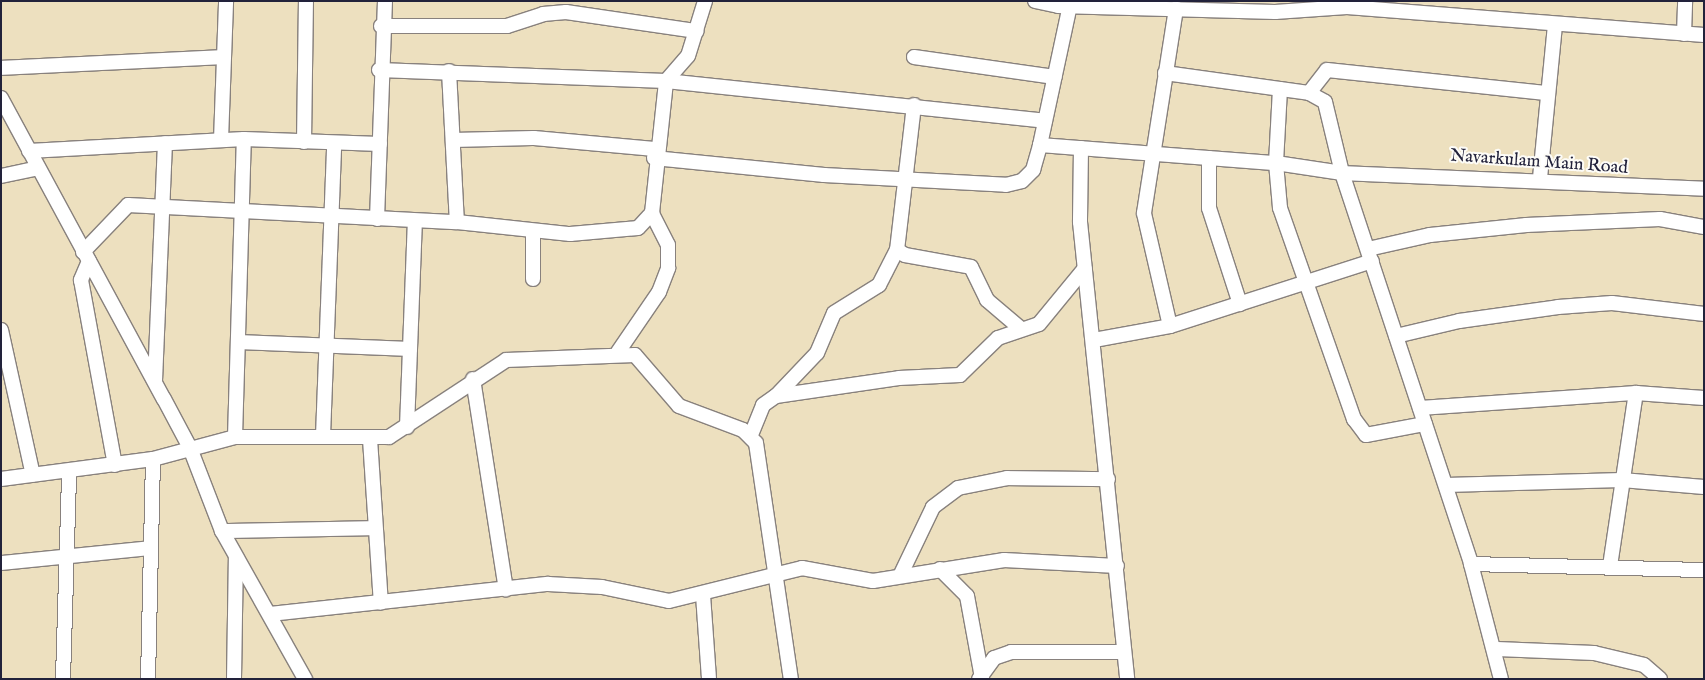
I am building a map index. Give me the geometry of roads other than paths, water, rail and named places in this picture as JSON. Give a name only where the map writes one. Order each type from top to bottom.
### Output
[{"type":"street","points":[[222,140],[226,1]]},
{"type":"street","points":[[304,142],[306,1]]},
{"type":"street","points":[[377,219],[380,144],[379,70],[381,26],[385,1]]},
{"type":"street","points":[[114,465],[81,280],[86,256],[120,210],[128,205],[243,214],[457,222],[533,232],[624,232],[647,223],[652,213],[655,153],[666,80],[688,56],[705,1]]},
{"type":"street","points":[[1035,1],[1176,8],[1346,7],[1555,26],[1704,35]]},
{"type":"street","points":[[1684,34],[1685,1]]},
{"type":"street","points":[[453,140],[534,138],[908,180],[1006,186],[1022,181],[1033,170],[1070,4]]},
{"type":"street","points":[[1170,326],[1145,229],[1151,155],[1176,8]]},
{"type":"street","points":[[381,26],[507,26],[543,14],[566,12],[697,31]]},
{"type":"street","points":[[1540,178],[1546,93],[1555,26]]},
{"type":"street","points":[[1,68],[223,57]]},
{"type":"street","points":[[914,57],[1055,77]]},
{"type":"street","points":[[379,70],[666,80],[914,105],[1045,121]]},
{"type":"street","points":[[1309,93],[1327,70],[1546,93]]},
{"type":"street","points":[[449,71],[457,222]]},
{"type":"street","points":[[1165,73],[1309,93],[1325,102],[1342,174],[1446,485],[1497,649],[1501,679]]},
{"type":"street","points":[[1280,89],[1276,163],[1280,208],[1303,282],[1360,432],[1376,435],[1425,424]]},
{"type":"street","points":[[1,98],[190,448],[222,531],[305,679]]},
{"type":"street","points":[[791,679],[762,469],[751,435],[763,405],[776,396],[817,353],[834,313],[879,285],[897,250],[908,180],[914,105]]},
{"type":"street","points":[[29,152],[222,140],[380,144]]},
{"type":"street","points":[[235,437],[244,140]]},
{"type":"street","points":[[155,382],[164,143]]},
{"type":"street","points":[[323,436],[329,217],[334,143]]},
{"type":"street","name":"Navarkulam Main Road","points":[[1040,145],[1151,155],[1276,163],[1342,174],[1540,178],[1596,187],[1704,189]]},
{"type":"street","points":[[1081,148],[1078,201],[1094,340],[1127,679]]},
{"type":"street","points":[[1209,158],[1209,208],[1240,304]]},
{"type":"street","points":[[1,176],[38,168]]},
{"type":"street","points":[[618,352],[659,292],[668,268],[668,245],[652,213]]},
{"type":"street","points":[[1094,340],[1170,326],[1303,282],[1370,255],[1430,235],[1526,225],[1660,219],[1704,227]]},
{"type":"street","points":[[407,427],[415,221]]},
{"type":"street","points":[[533,232],[533,279]]},
{"type":"street","points":[[897,250],[905,255],[971,267],[986,300],[1020,328]]},
{"type":"street","points":[[776,396],[899,378],[960,375],[986,346],[1020,328],[1039,324],[1085,268]]},
{"type":"street","points":[[1396,336],[1459,320],[1558,307],[1612,303],[1704,314]]},
{"type":"street","points":[[1,330],[33,475]]},
{"type":"street","points":[[239,342],[325,344],[410,349]]},
{"type":"street","points":[[1,479],[153,459],[235,437],[323,436],[370,439],[389,437],[407,427],[473,379],[506,360],[618,352],[635,355],[647,364],[679,406],[751,435]]},
{"type":"street","points":[[473,379],[506,589]]},
{"type":"street","points":[[1420,408],[1636,393],[1704,398]]},
{"type":"street","points":[[1610,566],[1636,393]]},
{"type":"street","points":[[370,439],[373,528],[382,603]]},
{"type":"street","points":[[148,679],[153,459]]},
{"type":"street","points":[[63,679],[68,471]]},
{"type":"street","points":[[900,576],[934,508],[958,488],[1007,478],[1108,479]]},
{"type":"street","points":[[1446,485],[1622,480],[1704,487]]},
{"type":"street","points":[[222,531],[373,528]]},
{"type":"street","points":[[1,564],[150,548]]},
{"type":"street","points":[[234,679],[236,557]]},
{"type":"street","points":[[270,614],[548,584],[602,587],[669,601],[703,595],[775,572],[814,569],[873,581],[940,569],[1021,559],[1117,566]]},
{"type":"street","points":[[1471,564],[1610,566],[1704,570]]},
{"type":"street","points":[[940,569],[967,596],[981,678]]},
{"type":"street","points":[[703,595],[709,679]]},
{"type":"street","points":[[1497,649],[1602,655],[1644,665],[1660,679]]},
{"type":"street","points":[[981,678],[994,658],[1011,652],[1124,652]]}]
